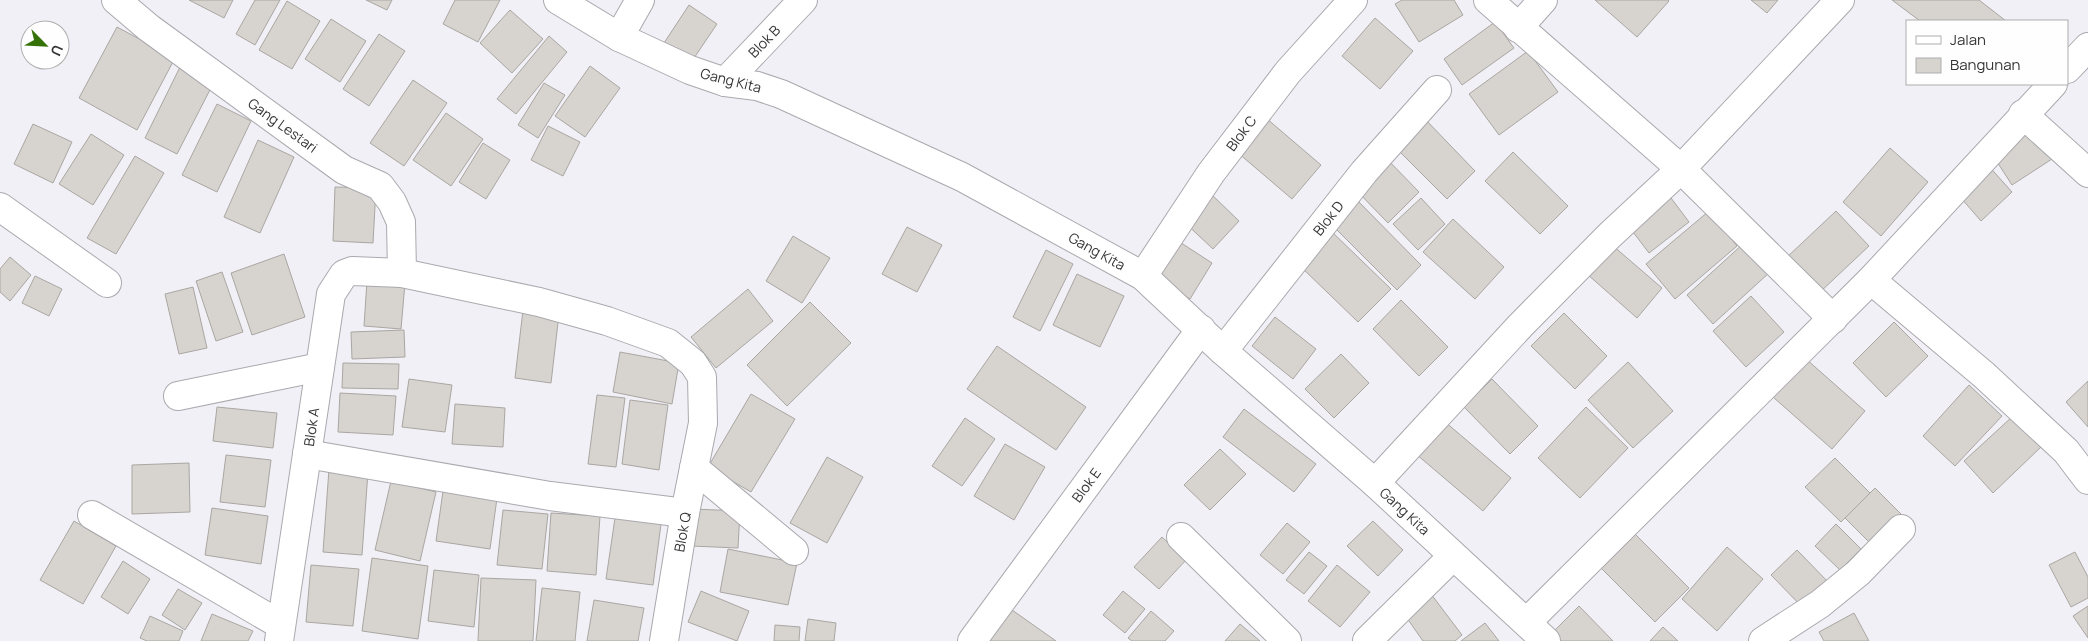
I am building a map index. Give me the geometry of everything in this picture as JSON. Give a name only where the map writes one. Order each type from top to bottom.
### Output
[{"type":"street","name":"Gang Lestari","points":[[116,0],[157,33],[344,170],[380,186],[392,202],[401,222],[403,240],[402,273]]},
{"type":"street","name":"Gang Kita","points":[[558,0],[618,37],[690,70],[725,82],[757,86],[781,94],[962,177],[1143,276],[1201,328],[1223,351],[1375,483],[1546,641]]},
{"type":"street","points":[[618,37],[640,0]]},
{"type":"street","name":"Blok B","points":[[725,82],[803,0]]},
{"type":"street","name":"Blok C","points":[[1143,276],[1217,165],[1288,72],[1353,0]]},
{"type":"street","points":[[1488,0],[1681,169],[1833,319]]},
{"type":"street","points":[[1518,28],[1543,0]]},
{"type":"street","points":[[1375,483],[1520,326],[1610,235],[1681,169],[1840,0]]},
{"type":"street","points":[[2068,68],[2088,47]]},
{"type":"street","points":[[1527,622],[1833,319],[2052,85]]},
{"type":"street","name":"Blok D","points":[[1223,351],[1364,172],[1438,90]]},
{"type":"street","points":[[2023,114],[2088,173]]},
{"type":"street","points":[[0,207],[106,283]]},
{"type":"street","name":"Blok A","points":[[280,633],[330,294],[344,274],[352,271],[402,273]]},
{"type":"street","name":"Blok Q","points":[[402,273],[539,302],[607,321],[668,343],[693,363],[702,377],[703,423],[685,513],[664,641]]},
{"type":"street","points":[[1871,280],[1984,375],[2066,451],[2088,480]]},
{"type":"street","name":"Blok E","points":[[972,641],[1201,328]]},
{"type":"street","points":[[178,396],[320,367]]},
{"type":"street","points":[[307,454],[550,496],[685,513]]},
{"type":"street","points":[[694,468],[794,551]]},
{"type":"street","points":[[92,515],[280,633]]},
{"type":"street","points":[[1763,641],[1820,604],[1858,573],[1901,529]]},
{"type":"street","points":[[1181,537],[1287,641]]},
{"type":"street","points":[[1367,641],[1453,556]]},
{"type":"building","points":[[189,0],[233,0],[224,18]]},
{"type":"building","points":[[255,0],[280,0],[255,45],[236,34]]},
{"type":"building","points":[[366,0],[392,0],[387,10]]},
{"type":"building","points":[[455,0],[500,0],[478,42],[443,24]]},
{"type":"building","points":[[1402,0],[1454,0],[1463,15],[1419,42],[1395,4]]},
{"type":"building","points":[[1595,0],[1668,0],[1669,1],[1637,37]]},
{"type":"building","points":[[1751,0],[1778,0],[1767,13]]},
{"type":"building","points":[[1892,0],[1979,0],[2005,20],[1919,20]]},
{"type":"building","points":[[287,1],[320,21],[292,69],[259,50]]},
{"type":"building","points":[[689,5],[717,24],[690,64],[662,46]]},
{"type":"building","points":[[510,10],[543,39],[512,73],[480,43]]},
{"type":"building","points":[[1375,18],[1413,51],[1380,89],[1342,56]]},
{"type":"building","points":[[331,19],[366,41],[340,82],[305,59]]},
{"type":"building","points":[[1495,22],[1514,48],[1462,85],[1444,59]]},
{"type":"building","points":[[117,27],[175,58],[137,130],[79,98]]},
{"type":"building","points":[[379,34],[405,51],[369,106],[343,89]]},
{"type":"building","points":[[549,36],[567,52],[516,114],[497,99]]},
{"type":"building","points":[[1528,51],[1558,92],[1499,135],[1469,94]]},
{"type":"building","points":[[181,65],[214,82],[177,154],[145,138]]},
{"type":"building","points":[[590,66],[620,88],[585,137],[555,116]]},
{"type":"building","points":[[413,80],[447,103],[404,166],[370,143]]},
{"type":"building","points":[[544,83],[565,95],[538,138],[518,125]]},
{"type":"building","points":[[217,104],[251,121],[217,192],[182,175]]},
{"type":"building","points":[[446,113],[483,139],[451,186],[413,160]]},
{"type":"building","points":[[1266,118],[1321,165],[1292,199],[1237,152]]},
{"type":"building","points":[[1424,118],[1475,171],[1447,199],[1395,147]]},
{"type":"building","points":[[33,124],[72,142],[53,183],[14,164]]},
{"type":"building","points":[[548,126],[580,142],[563,176],[531,160]]},
{"type":"building","points":[[2033,128],[2052,159],[2012,185],[1992,154]]},
{"type":"building","points":[[91,134],[124,155],[93,205],[59,184]]},
{"type":"building","points":[[258,140],[294,157],[260,233],[224,217]]},
{"type":"building","points":[[483,143],[510,160],[486,199],[459,182]]},
{"type":"building","points":[[1890,148],[1928,182],[1881,236],[1843,202]]},
{"type":"building","points":[[1513,152],[1568,206],[1540,234],[1485,181]]},
{"type":"building","points":[[135,156],[164,173],[116,254],[87,238]]},
{"type":"building","points":[[1385,157],[1419,192],[1388,223],[1354,188]]},
{"type":"building","points":[[1985,162],[2012,192],[1981,221],[1954,190]]},
{"type":"building","points":[[335,187],[376,188],[373,243],[333,241]]},
{"type":"building","points":[[1209,192],[1239,221],[1213,249],[1182,220]]},
{"type":"building","points":[[1668,194],[1689,222],[1649,253],[1627,224]]},
{"type":"building","points":[[1353,196],[1421,265],[1397,290],[1328,221]]},
{"type":"building","points":[[1421,198],[1445,224],[1418,250],[1393,224]]},
{"type":"building","points":[[1709,211],[1737,246],[1675,299],[1646,264]]},
{"type":"building","points":[[1836,211],[1869,246],[1818,294],[1785,259]]},
{"type":"building","points":[[1453,219],[1504,267],[1475,299],[1423,252]]},
{"type":"building","points":[[907,227],[942,245],[917,292],[882,274]]},
{"type":"building","points":[[1331,231],[1391,289],[1358,322],[1299,265]]},
{"type":"building","points":[[793,236],[830,258],[802,303],[766,281]]},
{"type":"building","points":[[1172,237],[1212,263],[1190,299],[1149,274]]},
{"type":"building","points":[[1744,243],[1770,272],[1713,324],[1687,295]]},
{"type":"building","points":[[1612,245],[1662,288],[1637,318],[1587,274]]},
{"type":"building","points":[[1046,250],[1073,264],[1040,331],[1013,317]]},
{"type":"building","points":[[284,254],[305,317],[252,335],[231,273]]},
{"type":"building","points":[[10,257],[31,275],[10,301],[0,292],[0,269]]},
{"type":"building","points":[[222,272],[243,332],[216,341],[196,281]]},
{"type":"building","points":[[1077,274],[1124,296],[1100,347],[1053,325]]},
{"type":"building","points":[[35,276],[62,289],[49,316],[22,303]]},
{"type":"building","points":[[367,281],[405,283],[401,329],[364,326]]},
{"type":"building","points":[[193,287],[207,348],[179,354],[165,294]]},
{"type":"building","points":[[748,289],[773,321],[716,368],[691,337]]},
{"type":"building","points":[[1751,296],[1784,332],[1746,367],[1713,331]]},
{"type":"building","points":[[1401,300],[1448,347],[1419,376],[1373,329]]},
{"type":"building","points":[[810,302],[851,343],[787,406],[747,365]]},
{"type":"building","points":[[523,310],[559,314],[551,383],[515,378]]},
{"type":"building","points":[[1564,313],[1607,356],[1575,389],[1531,346]]},
{"type":"building","points":[[1275,317],[1316,349],[1293,379],[1252,346]]},
{"type":"building","points":[[1894,322],[1928,356],[1886,397],[1853,363]]},
{"type":"building","points":[[404,330],[405,357],[352,359],[351,332]]},
{"type":"building","points":[[997,346],[1086,407],[1056,450],[967,389]]},
{"type":"building","points":[[620,352],[679,363],[672,404],[613,392]]},
{"type":"building","points":[[1341,354],[1369,383],[1334,418],[1305,389]]},
{"type":"building","points":[[1806,359],[1865,411],[1832,449],[1773,397]]},
{"type":"building","points":[[1628,362],[1673,411],[1633,448],[1588,400]]},
{"type":"building","points":[[343,363],[399,364],[398,389],[342,388]]},
{"type":"building","points":[[409,379],[452,385],[445,432],[402,427]]},
{"type":"building","points":[[1492,379],[1538,426],[1510,454],[1464,407]]},
{"type":"building","points":[[2088,381],[2088,427],[2066,402]]},
{"type":"building","points":[[1969,385],[2002,416],[1955,466],[1923,436]]},
{"type":"building","points":[[340,393],[396,396],[393,435],[338,432]]},
{"type":"building","points":[[751,394],[795,419],[751,492],[708,467]]},
{"type":"building","points":[[597,395],[625,398],[616,467],[588,464]]},
{"type":"building","points":[[630,400],[668,405],[659,470],[622,464]]},
{"type":"building","points":[[455,404],[505,408],[503,447],[452,444]]},
{"type":"building","points":[[217,407],[277,413],[273,448],[213,441]]},
{"type":"building","points":[[1586,407],[1628,448],[1580,498],[1538,458]]},
{"type":"building","points":[[1244,409],[1316,464],[1294,492],[1223,437]]},
{"type":"building","points":[[2013,416],[2041,447],[1993,493],[1964,461]]},
{"type":"building","points":[[965,418],[995,439],[962,486],[932,466]]},
{"type":"building","points":[[1444,421],[1511,478],[1483,511],[1416,454]]},
{"type":"building","points":[[1005,444],[1045,467],[1014,520],[974,496]]},
{"type":"building","points":[[1220,449],[1246,474],[1210,510],[1184,485]]},
{"type":"building","points":[[226,455],[271,460],[265,507],[220,502]]},
{"type":"building","points":[[827,457],[863,477],[827,543],[790,523]]},
{"type":"building","points":[[1835,458],[1870,493],[1841,522],[1805,487]]},
{"type":"building","points":[[189,463],[190,512],[132,514],[132,465]]},
{"type":"building","points":[[329,469],[368,472],[362,555],[323,552]]},
{"type":"building","points":[[391,481],[436,492],[420,561],[375,550]]},
{"type":"building","points":[[444,484],[498,491],[490,549],[436,541]]},
{"type":"building","points":[[1875,488],[1903,516],[1873,546],[1845,518]]},
{"type":"building","points":[[212,508],[268,516],[261,564],[205,555]]},
{"type":"building","points":[[693,509],[740,511],[738,548],[691,546]]},
{"type":"building","points":[[503,510],[548,514],[542,569],[497,565]]},
{"type":"building","points":[[551,513],[600,516],[596,575],[547,571]]},
{"type":"building","points":[[615,518],[661,524],[653,585],[606,579]]},
{"type":"building","points":[[74,521],[116,546],[83,604],[40,580]]},
{"type":"building","points":[[1373,521],[1403,550],[1378,576],[1347,546]]},
{"type":"building","points":[[1287,523],[1310,542],[1283,574],[1260,555]]},
{"type":"building","points":[[1836,524],[1861,549],[1840,570],[1815,546]]},
{"type":"building","points":[[1634,533],[1689,588],[1655,622],[1600,567]]},
{"type":"building","points":[[1162,537],[1186,560],[1159,589],[1134,567]]},
{"type":"building","points":[[1727,547],[1763,579],[1717,631],[1682,599]]},
{"type":"building","points":[[728,549],[797,563],[788,605],[720,592]]},
{"type":"building","points":[[1797,550],[1832,586],[1806,611],[1771,575]]},
{"type":"building","points":[[1309,552],[1327,566],[1304,594],[1286,580]]},
{"type":"building","points":[[2075,552],[2088,577],[2088,598],[2071,607],[2049,565]]},
{"type":"building","points":[[372,558],[428,566],[418,639],[362,631]]},
{"type":"building","points":[[123,561],[150,579],[128,614],[101,597]]},
{"type":"building","points":[[311,565],[359,569],[353,626],[306,622]]},
{"type":"building","points":[[1337,565],[1370,592],[1340,627],[1308,601]]},
{"type":"building","points":[[434,570],[479,575],[474,627],[428,621]]},
{"type":"building","points":[[481,578],[536,580],[533,641],[478,641]]},
{"type":"building","points":[[542,588],[580,592],[575,641],[536,641]]},
{"type":"building","points":[[178,589],[202,603],[185,630],[162,615]]},
{"type":"building","points":[[701,591],[749,611],[737,641],[688,622]]},
{"type":"building","points":[[1123,591],[1145,609],[1125,633],[1103,615]]},
{"type":"building","points":[[1431,594],[1462,635],[1455,641],[1423,641],[1404,614]]},
{"type":"building","points":[[594,600],[644,608],[638,641],[587,641]]},
{"type":"building","points":[[1005,605],[1056,641],[980,641]]},
{"type":"building","points":[[1579,606],[1613,641],[1561,641],[1553,632]]},
{"type":"building","points":[[2088,606],[2088,638],[2073,616]]},
{"type":"building","points":[[1151,611],[1174,631],[1165,641],[1132,641],[1128,638]]},
{"type":"building","points":[[1854,613],[1869,641],[1824,641],[1819,632]]},
{"type":"building","points":[[212,614],[253,631],[248,641],[201,641]]},
{"type":"building","points":[[150,616],[183,631],[179,641],[147,641],[140,638]]},
{"type":"building","points":[[808,619],[836,623],[834,641],[805,641]]},
{"type":"building","points":[[1485,623],[1499,641],[1461,641]]},
{"type":"building","points":[[1240,624],[1260,641],[1225,641]]},
{"type":"building","points":[[775,625],[800,627],[799,641],[774,641]]},
{"type":"building","points":[[1663,627],[1678,641],[1650,641]]}]
